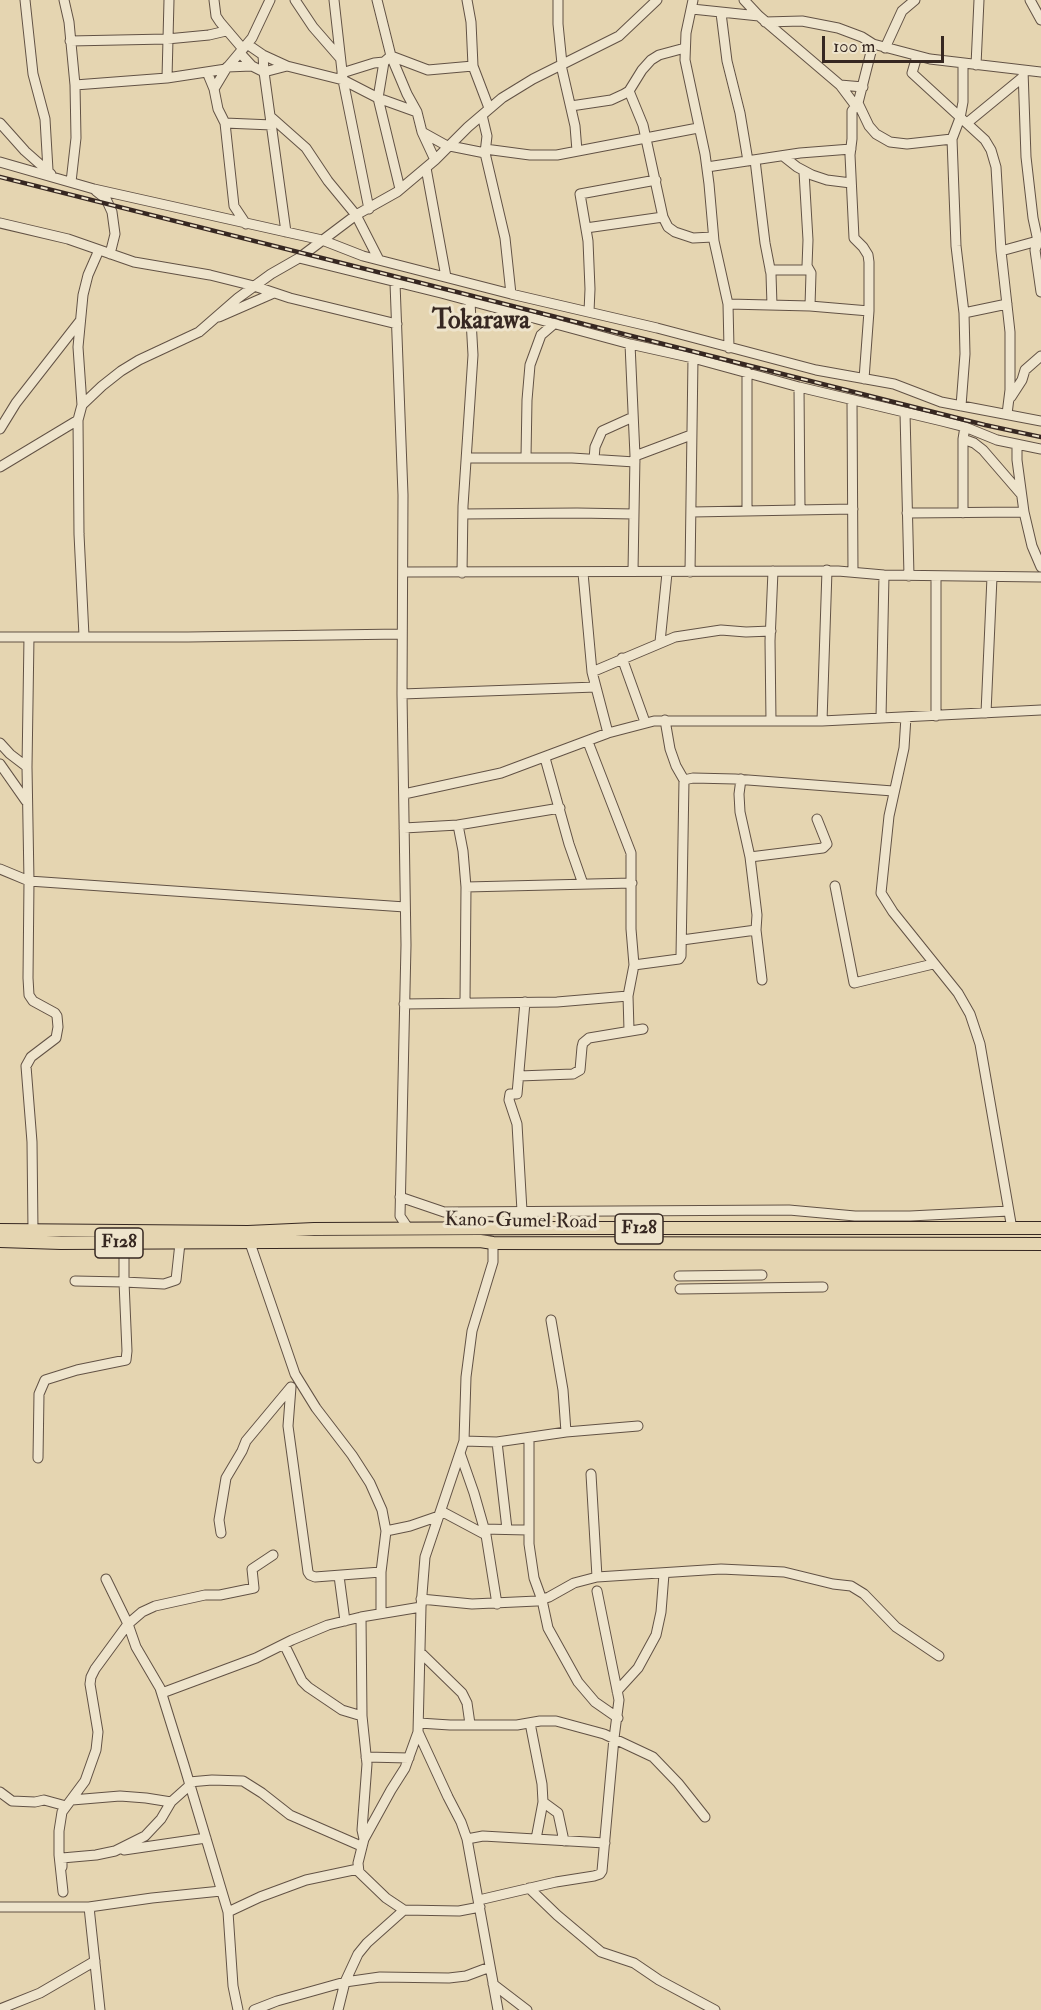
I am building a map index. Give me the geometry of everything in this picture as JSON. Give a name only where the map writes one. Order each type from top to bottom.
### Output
[{"type":"main road","name":"Kano-Gumel Road","points":[[0,1230],[157,1237],[408,1228],[1041,1228]]},
{"type":"main road","points":[[747,1243],[748,1228]]},
{"type":"main road","name":"Kano-Gumel Road","points":[[0,1241],[124,1243],[157,1237],[180,1243],[480,1241],[493,1243],[1041,1244]]},
{"type":"street","points":[[64,0],[69,22],[75,85],[76,138],[71,182]]},
{"type":"street","points":[[167,78],[169,0]]},
{"type":"street","points":[[213,0],[216,16],[243,49],[252,66]]},
{"type":"street","points":[[214,89],[226,68],[252,39],[270,0]]},
{"type":"street","points":[[295,0],[313,27],[340,58]]},
{"type":"street","points":[[334,0],[342,76],[369,209]]},
{"type":"street","points":[[377,0],[387,59],[417,111],[422,132],[435,160]]},
{"type":"street","points":[[467,0],[471,22],[473,66],[485,111],[487,136],[485,151],[505,238],[511,294]]},
{"type":"street","points":[[558,0],[562,64],[575,126],[577,151]]},
{"type":"street","points":[[217,318],[223,310],[254,286],[299,258],[356,215],[400,189],[435,160],[485,111],[533,79],[619,36],[657,0]]},
{"type":"street","points":[[744,0],[762,19],[840,85],[857,104],[876,134],[890,142],[907,144],[952,139]]},
{"type":"street","points":[[898,19],[899,0]]},
{"type":"street","points":[[885,48],[902,11],[915,0]]},
{"type":"street","points":[[976,65],[979,0]]},
{"type":"street","points":[[1030,0],[1041,20]]},
{"type":"street","points":[[26,1],[33,74],[45,119],[50,173]]},
{"type":"street","points":[[729,348],[728,304],[713,237],[707,166],[686,72],[685,48],[692,4],[721,13],[762,19],[802,21],[838,28],[873,44],[917,56],[1023,74],[1041,72]]},
{"type":"street","points":[[721,13],[728,61],[761,198],[772,305]]},
{"type":"street","points":[[70,41],[167,39],[226,31]]},
{"type":"street","points":[[864,379],[869,311],[868,255],[854,238],[851,115],[863,87],[873,44]]},
{"type":"street","points":[[571,106],[611,100],[629,92],[651,60],[658,55],[685,48]]},
{"type":"street","points":[[243,49],[287,66],[342,76],[378,98],[417,111]]},
{"type":"street","points":[[263,55],[286,232]]},
{"type":"street","points":[[917,56],[912,73],[980,135],[991,150],[996,167],[1001,251],[1011,341],[1007,414]]},
{"type":"street","points":[[342,76],[387,59],[428,70],[473,66]]},
{"type":"street","points":[[387,59],[378,98],[400,189]]},
{"type":"street","points":[[963,63],[963,121]]},
{"type":"street","points":[[75,85],[167,78],[252,66],[264,72],[287,66]]},
{"type":"street","points":[[207,72],[214,89],[218,109],[225,123],[234,206],[246,224]]},
{"type":"street","points":[[961,406],[965,354],[964,313],[956,246],[952,139],[963,121],[1023,74]]},
{"type":"street","points":[[1023,74],[1026,157],[1039,240],[1035,250],[1041,292]]},
{"type":"street","points":[[840,85],[863,87]]},
{"type":"street","points":[[629,92],[639,114],[663,217],[668,227],[693,238],[713,237]]},
{"type":"street","points":[[225,123],[271,121],[306,148],[328,181],[356,215],[379,260]]},
{"type":"street","points":[[0,123],[35,161],[50,173]]},
{"type":"street","points":[[422,132],[450,146],[530,155],[577,151],[698,129]]},
{"type":"street","points":[[707,166],[851,149]]},
{"type":"street","points":[[783,156],[804,172],[827,180],[851,183]]},
{"type":"street","points":[[0,162],[50,173],[94,189],[322,240],[363,256],[816,370],[894,384],[941,402],[1041,421]]},
{"type":"street","points":[[426,168],[446,277]]},
{"type":"street","points":[[804,172],[808,240],[807,266],[811,273],[810,306]]},
{"type":"street","points":[[589,312],[590,288],[586,228],[580,194],[656,180]]},
{"type":"street","points":[[94,189],[106,200],[112,212],[115,234],[110,254]]},
{"type":"street","points":[[586,228],[663,217]]},
{"type":"street","points":[[0,223],[68,239],[134,262],[254,286],[397,324]]},
{"type":"street","points":[[1001,251],[1039,240]]},
{"type":"street","points":[[84,636],[79,534],[78,420],[82,405],[78,346],[83,295],[88,275],[99,250]]},
{"type":"street","points":[[299,258],[441,293],[630,344],[693,358],[852,401],[965,427],[997,440],[1041,449]]},
{"type":"street","points":[[770,270],[809,270]]},
{"type":"street","points":[[395,283],[404,495],[402,694],[405,1038],[400,1215],[408,1228]]},
{"type":"street","points":[[82,405],[121,371],[139,360],[199,332],[217,318],[274,293]]},
{"type":"street","points":[[462,573],[463,514],[473,355],[470,302]]},
{"type":"street","points":[[728,304],[810,306],[869,311]]},
{"type":"street","points":[[964,313],[1007,304]]},
{"type":"street","points":[[0,429],[16,403],[80,321]]},
{"type":"street","points":[[526,457],[530,365],[541,335],[555,323]]},
{"type":"street","points":[[630,344],[635,459],[633,571]]},
{"type":"street","points":[[1009,399],[1023,380],[1025,370],[1041,356]]},
{"type":"street","points":[[690,572],[693,358]]},
{"type":"street","points":[[747,372],[747,511]]},
{"type":"street","points":[[799,387],[800,510]]},
{"type":"street","points":[[852,401],[853,572]]},
{"type":"street","points":[[905,413],[909,576]]},
{"type":"street","points":[[594,459],[595,447],[602,431],[633,417]]},
{"type":"street","points":[[0,467],[78,420]]},
{"type":"street","points":[[963,513],[965,427]]},
{"type":"street","points":[[467,458],[635,459],[691,435]]},
{"type":"street","points":[[963,439],[983,450],[1021,494]]},
{"type":"street","points":[[1017,445],[1024,512],[1032,546],[1041,567]]},
{"type":"street","points":[[692,512],[853,509]]},
{"type":"street","points":[[907,513],[1024,512]]},
{"type":"street","points":[[463,514],[634,514]]},
{"type":"street","points":[[403,572],[633,571],[667,573],[827,570],[909,576],[1041,577]]},
{"type":"street","points":[[822,721],[827,570]]},
{"type":"street","points":[[771,721],[773,571]]},
{"type":"street","points":[[583,573],[592,672],[608,733]]},
{"type":"street","points":[[660,642],[667,573]]},
{"type":"street","points":[[881,718],[884,575]]},
{"type":"street","points":[[936,576],[936,716]]},
{"type":"street","points":[[986,713],[992,577]]},
{"type":"street","points":[[592,672],[660,642],[690,634],[721,630],[771,631]]},
{"type":"street","points":[[0,637],[402,634]]},
{"type":"street","points":[[29,637],[27,767],[29,995],[33,1001],[55,1012],[58,1027],[56,1038],[31,1057],[26,1066],[32,1142],[33,1230]]},
{"type":"street","points":[[622,658],[645,723]]},
{"type":"street","points":[[402,694],[596,687]]},
{"type":"street","points":[[404,794],[501,773],[608,733],[665,720],[822,721],[1041,710]]},
{"type":"street","points":[[906,717],[903,754],[893,792],[883,859],[881,893],[884,900],[966,1005],[983,1061],[1012,1229]]},
{"type":"street","points":[[634,965],[679,959],[681,956],[684,780],[670,749],[665,720]]},
{"type":"street","points":[[588,742],[631,853],[631,929],[634,965],[628,996],[629,1030]]},
{"type":"street","points":[[0,743],[27,767]]},
{"type":"street","points":[[545,758],[569,844],[583,884]]},
{"type":"street","points":[[0,764],[27,803]]},
{"type":"street","points":[[684,780],[706,777],[741,779],[893,792]]},
{"type":"street","points":[[741,779],[740,812],[750,857],[762,980]]},
{"type":"street","points":[[404,828],[458,825],[560,808]]},
{"type":"street","points":[[750,857],[823,848],[827,844],[818,819]]},
{"type":"street","points":[[458,825],[466,887],[465,1002]]},
{"type":"street","points":[[0,869],[29,880],[405,907]]},
{"type":"street","points":[[466,887],[632,883]]},
{"type":"street","points":[[835,886],[854,983],[933,964]]},
{"type":"street","points":[[682,940],[756,930]]},
{"type":"street","points":[[404,1004],[566,1001],[628,996]]},
{"type":"street","points":[[522,1211],[517,1124],[509,1100],[510,1094],[518,1094],[525,1002]]},
{"type":"street","points":[[519,1076],[573,1074],[580,1070],[582,1047],[585,1040],[592,1036],[643,1029]]},
{"type":"street","points":[[400,1197],[444,1212],[789,1210],[855,1216],[910,1216],[1009,1211]]},
{"type":"street","points":[[250,1242],[295,1374],[316,1408],[370,1483],[382,1510],[386,1531],[381,1572],[381,1613]]},
{"type":"street","points":[[38,1458],[39,1394],[45,1380],[77,1370],[126,1360],[124,1243]]},
{"type":"street","points":[[75,1281],[164,1284],[176,1280],[180,1243]]},
{"type":"street","points":[[363,1843],[405,1768],[419,1727],[421,1603],[425,1557],[464,1441],[469,1348],[472,1330],[493,1262],[493,1243]]},
{"type":"street","points":[[679,1276],[762,1275]]},
{"type":"street","points":[[680,1289],[823,1287]]},
{"type":"street","points":[[551,1320],[566,1432]]},
{"type":"street","points":[[295,1374],[291,1387],[288,1426],[308,1572],[315,1577],[381,1572]]},
{"type":"street","points":[[221,1533],[219,1520],[226,1478],[246,1441],[291,1387]]},
{"type":"street","points":[[464,1441],[497,1442],[566,1432],[638,1426]]},
{"type":"street","points":[[529,1438],[528,1530],[534,1578],[548,1628],[578,1682],[595,1702],[618,1718]]},
{"type":"street","points":[[497,1442],[507,1529]]},
{"type":"street","points":[[460,1453],[485,1532],[497,1604]]},
{"type":"street","points":[[591,1474],[597,1577]]},
{"type":"street","points":[[386,1531],[410,1526],[440,1514],[485,1532],[507,1529],[528,1530]]},
{"type":"street","points":[[66,1908],[59,1855],[59,1831],[62,1812],[85,1781],[98,1740],[91,1699],[91,1677],[128,1624],[142,1612],[155,1606],[205,1595],[220,1595],[254,1588],[252,1569],[273,1555]]},
{"type":"street","points":[[162,1693],[256,1659],[328,1625],[421,1603],[497,1604],[542,1600],[574,1583],[597,1577],[721,1569],[784,1572],[851,1586],[864,1594],[896,1627],[939,1656]]},
{"type":"street","points":[[617,1691],[638,1668],[656,1635],[661,1612],[664,1574]]},
{"type":"street","points":[[339,1576],[345,1621]]},
{"type":"street","points":[[106,1579],[128,1624],[136,1647],[162,1693],[228,1912],[233,1986],[238,2010]]},
{"type":"street","points":[[358,1869],[386,1898],[404,1910],[459,1911],[529,1887],[597,1875],[603,1866],[614,1738],[618,1718],[617,1691],[597,1591]]},
{"type":"street","points":[[358,1869],[363,1843],[366,1784],[362,1716],[361,1617]]},
{"type":"street","points":[[284,1644],[298,1675],[308,1687],[342,1710],[362,1716]]},
{"type":"street","points":[[421,1653],[462,1693],[467,1703],[470,1724]]},
{"type":"street","points":[[419,1727],[470,1724],[517,1725],[540,1721],[556,1722],[614,1738],[652,1757],[662,1765],[705,1817]]},
{"type":"street","points":[[530,1723],[542,1784],[543,1802],[536,1839]]},
{"type":"street","points":[[419,1727],[467,1839],[498,2010]]},
{"type":"street","points":[[366,1757],[409,1758]]},
{"type":"street","points":[[63,1892],[62,1858],[96,1856],[115,1851],[145,1836],[189,1783],[212,1780],[243,1781],[290,1815],[363,1843]]},
{"type":"street","points":[[0,1792],[12,1801],[44,1800],[69,1803],[120,1796],[171,1802]]},
{"type":"street","points":[[543,1802],[558,1813],[564,1841]]},
{"type":"street","points":[[467,1839],[483,1836],[605,1843]]},
{"type":"street","points":[[59,1855],[115,1851],[206,1838]]},
{"type":"street","points":[[228,1912],[306,1880],[358,1869]]},
{"type":"street","points":[[529,1887],[557,1915],[601,1952],[634,1963],[659,1980],[715,2010]]},
{"type":"street","points":[[0,1907],[89,1907],[222,1891]]},
{"type":"street","points":[[89,1907],[100,2010]]},
{"type":"street","points":[[338,2010],[345,1982],[358,1954],[404,1910]]},
{"type":"street","points":[[0,2009],[40,1993],[95,1961]]},
{"type":"street","points":[[254,2010],[345,1982],[380,1977],[449,1978],[466,1976],[490,1967]]},
{"type":"street","points":[[493,1984],[526,2010]]},
{"type":"railway","points":[[0,177],[985,425],[1041,437]]},
{"type":"district","name":"Tokarawa","points":[[481,322]]}]
